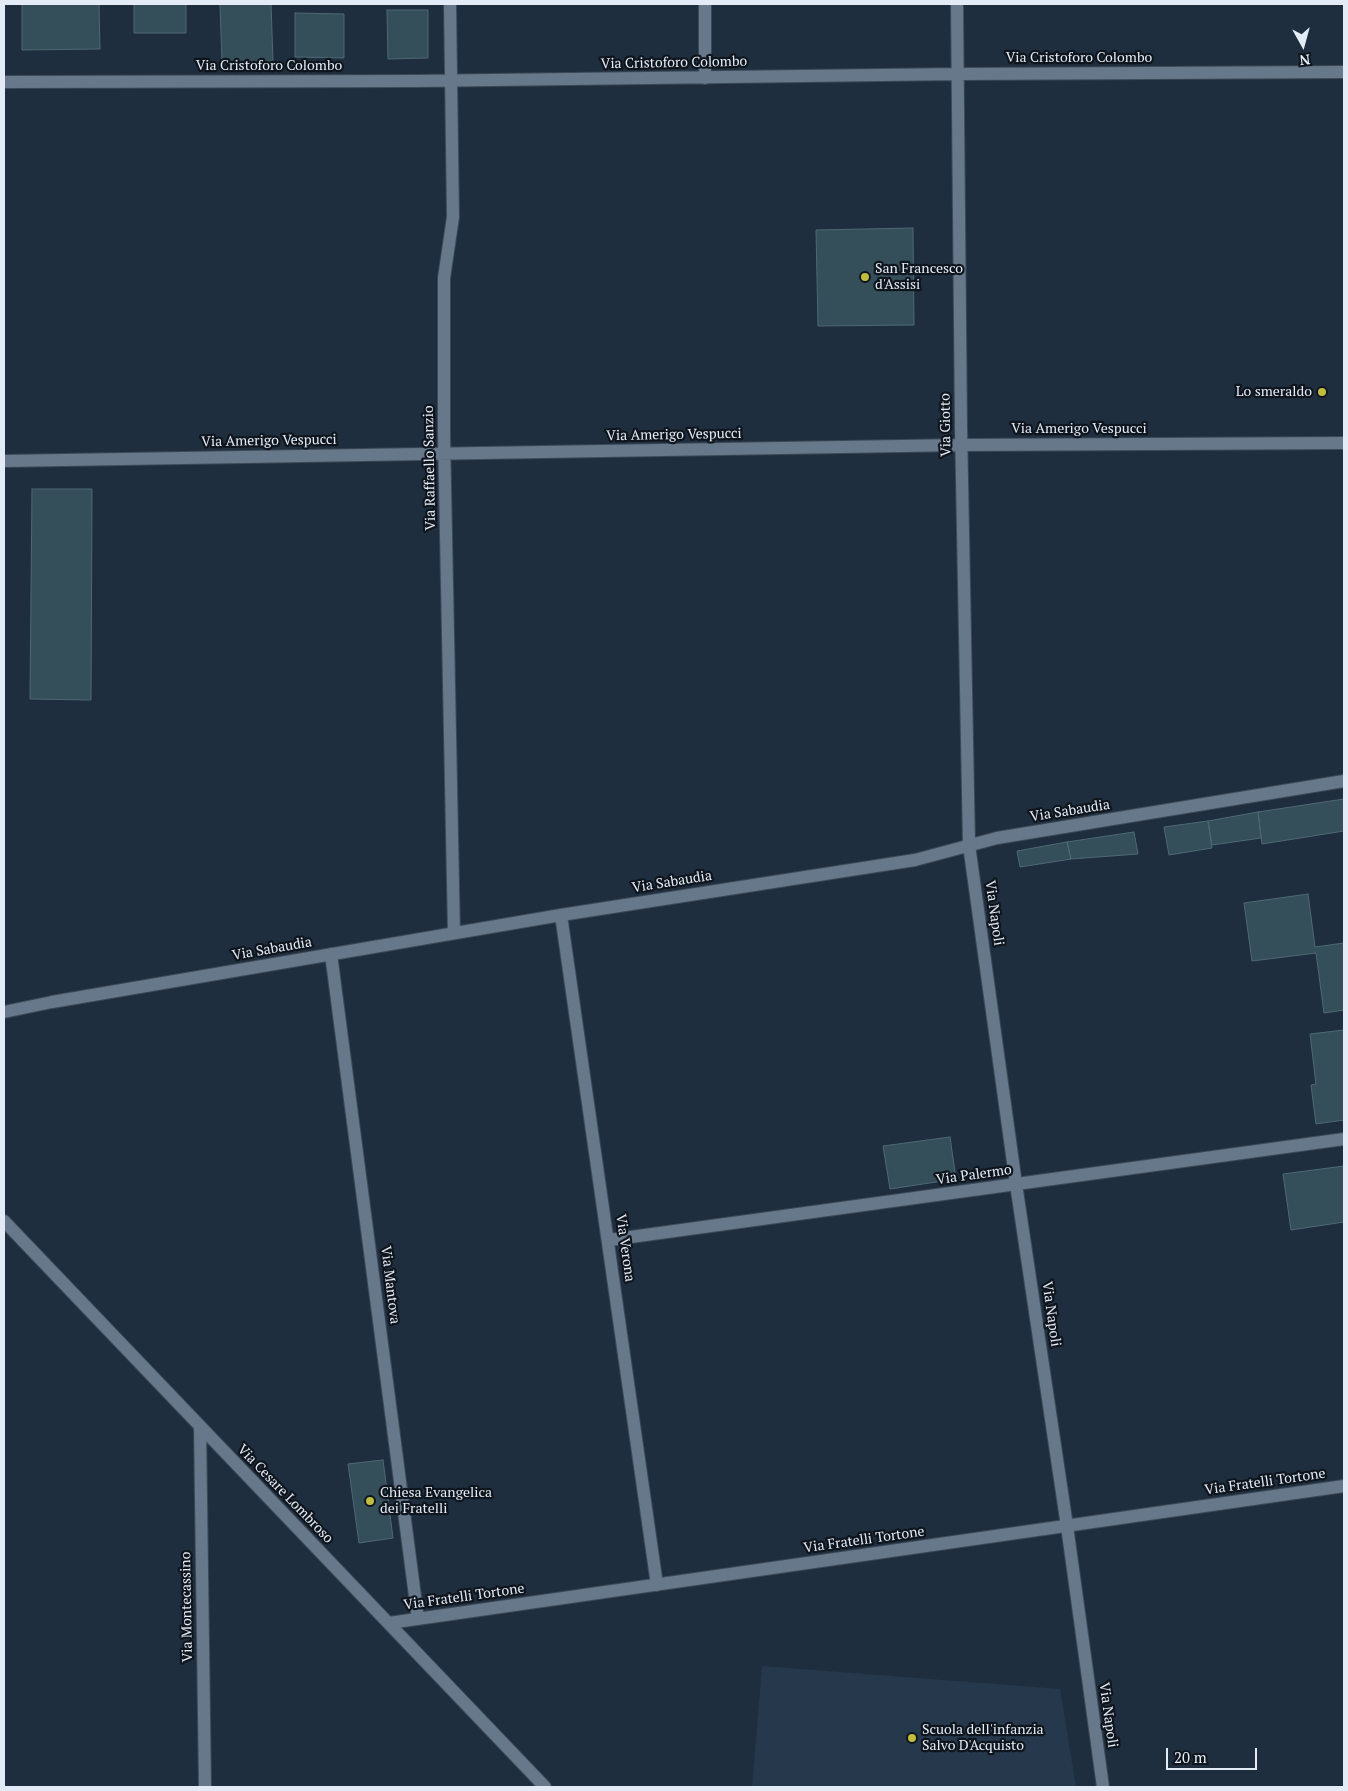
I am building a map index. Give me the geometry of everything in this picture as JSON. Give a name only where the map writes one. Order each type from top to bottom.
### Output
[{"type":"street","name":"Via Raffaello Sanzio","points":[[450,4],[453,217],[444,278],[444,453],[454,933]]},
{"type":"street","points":[[704,4],[705,78]]},
{"type":"street","name":"Via Giotto","points":[[957,4],[961,445],[970,845]]},
{"type":"street","name":"Via Cristoforo Colombo","points":[[4,82],[451,81],[958,74],[1344,72]]},
{"type":"street","name":"Via Amerigo Vespucci","points":[[4,461],[961,445],[1344,443]]},
{"type":"street","name":"Via Sabaudia","points":[[4,1012],[62,1000],[561,915],[915,860],[997,838],[1344,781]]},
{"type":"street","name":"Via Napoli","points":[[970,845],[1016,1184],[1067,1526],[1103,1787]]},
{"type":"street","name":"Via Verona","points":[[561,915],[657,1585]]},
{"type":"street","name":"Via Mantova","points":[[331,954],[418,1619]]},
{"type":"street","name":"Via Palermo","points":[[608,1240],[1344,1139]]},
{"type":"street","name":"Via Cesare Lombroso","points":[[4,1221],[545,1787]]},
{"type":"street","name":"Via Montecassino","points":[[200,1426],[205,1787]]},
{"type":"street","name":"Via Fratelli Tortone","points":[[389,1623],[1344,1486]]},
{"type":"shaded area","name":"Scuola dell'infanzia Salvo D'Acquisto","points":[[762,1666],[1060,1689],[1076,1787],[752,1787]]},
{"type":"building","points":[[22,4],[99,4],[100,49],[22,50]]},
{"type":"building","points":[[134,4],[186,4],[186,33],[134,33]]},
{"type":"building","points":[[220,4],[271,4],[273,61],[222,63]]},
{"type":"building","points":[[387,10],[428,10],[428,58],[388,59]]},
{"type":"building","points":[[295,13],[344,14],[344,58],[295,57]]},
{"type":"building","name":"San Francesco d'Assisi","points":[[913,228],[914,325],[818,326],[816,230]]},
{"type":"building","points":[[32,489],[92,489],[91,700],[30,699]]},
{"type":"building","points":[[1344,799],[1344,831],[1262,844],[1258,812]]},
{"type":"building","points":[[1258,812],[1261,838],[1212,845],[1208,821]]},
{"type":"building","points":[[1208,821],[1212,848],[1169,855],[1164,827]]},
{"type":"building","points":[[1134,832],[1138,854],[1071,859],[1067,842]]},
{"type":"building","points":[[1067,842],[1071,859],[1020,867],[1017,851]]},
{"type":"building","points":[[1308,894],[1315,947],[1344,943],[1344,1010],[1324,1013],[1316,953],[1252,961],[1244,903]]},
{"type":"building","points":[[1344,1030],[1344,1120],[1316,1124],[1311,1085],[1316,1084],[1310,1034]]},
{"type":"building","points":[[950,1137],[956,1179],[890,1189],[883,1146]]},
{"type":"building","points":[[1344,1166],[1344,1222],[1291,1230],[1283,1174]]},
{"type":"building","name":"Chiesa Evangelica dei Fratelli","points":[[383,1460],[393,1538],[359,1543],[348,1464]]},
{"type":"place","name":"San Francesco d'Assisi","points":[[865,277]]},
{"type":"place","name":"Lo smeraldo","points":[[1322,392]]},
{"type":"place","name":"Chiesa Evangelica dei Fratelli","points":[[370,1501]]},
{"type":"place","name":"Scuola dell'infanzia Salvo D'Acquisto","points":[[912,1738]]}]
